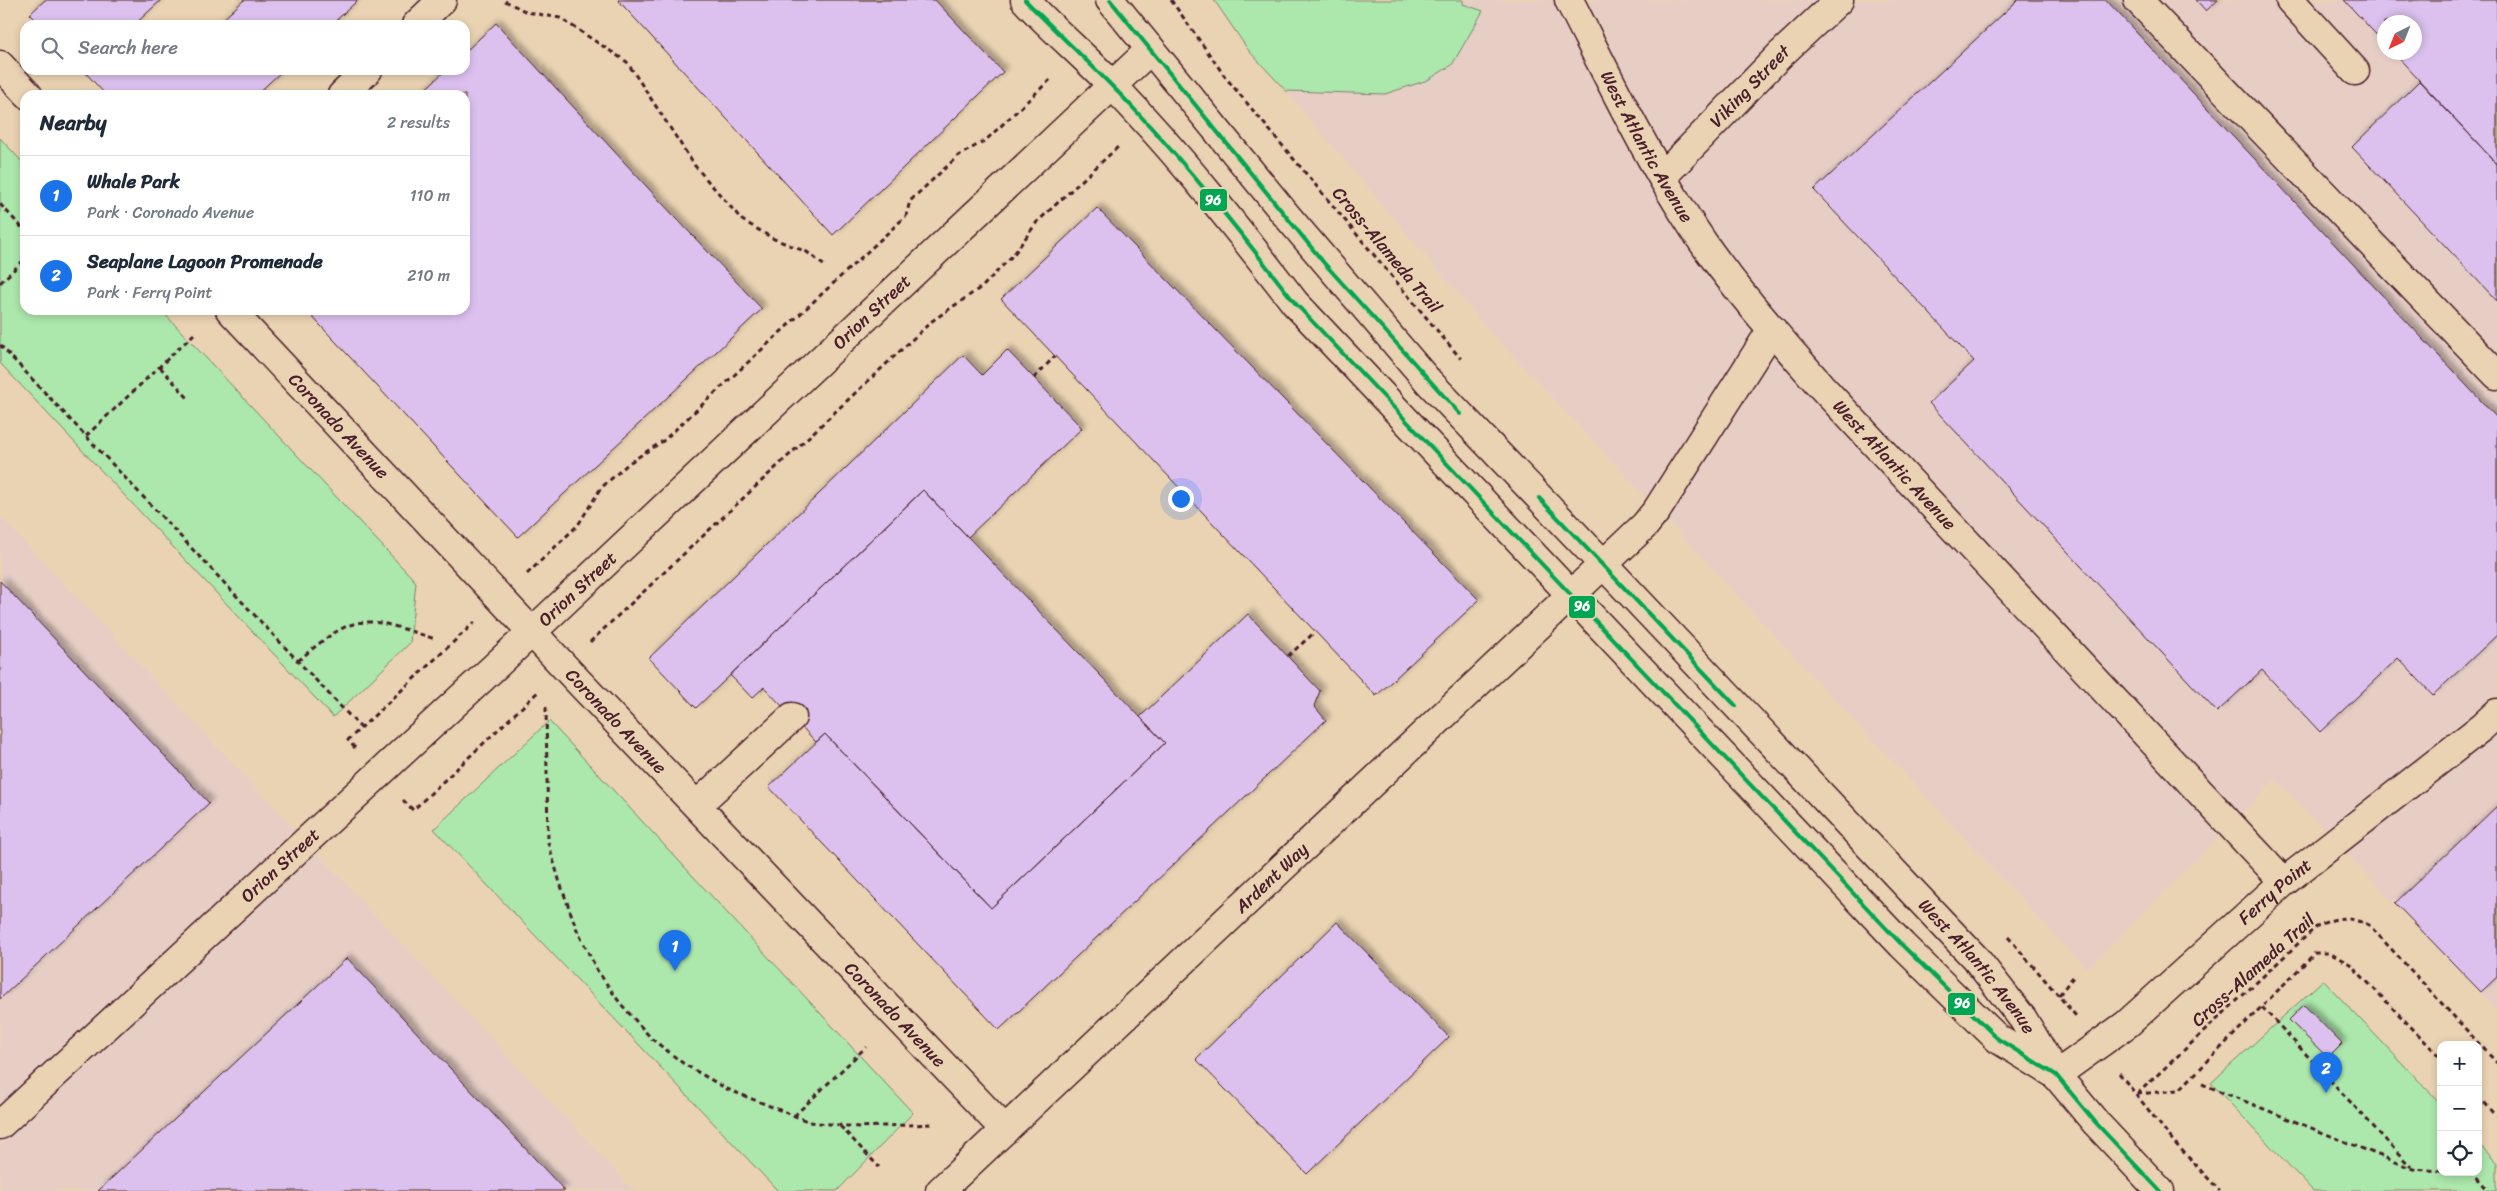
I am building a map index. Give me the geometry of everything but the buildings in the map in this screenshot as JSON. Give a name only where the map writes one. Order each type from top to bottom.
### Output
[{"type":"street","points":[[421,20],[442,0]]},
{"type":"street","name":"West Atlantic Avenue","points":[[1025,0],[1112,85],[1208,192],[1295,303],[1902,945],[1998,1039],[2056,1075]]},
{"type":"street","name":"West Atlantic Avenue","points":[[1110,0],[1287,216],[1428,381],[1977,960],[2023,1019],[2056,1075]]},
{"type":"street","name":"West Atlantic Avenue","points":[[1569,0],[1663,176],[1709,251],[1772,329],[1820,385],[2284,882]]},
{"type":"street","name":"Viking Street","points":[[1663,176],[1780,56],[1840,0]]},
{"type":"street","points":[[2138,0],[2497,375]]},
{"type":"street","points":[[2290,0],[2355,71]]},
{"type":"street","name":"Orion Street","points":[[0,1125],[532,632],[1151,49]]},
{"type":"street","points":[[0,65],[23,90]]},
{"type":"street","points":[[347,90],[363,75]]},
{"type":"street","name":"Coronado Avenue","points":[[235,315],[532,632],[1005,1130]]},
{"type":"street","name":"Ardent Way","points":[[940,1191],[1645,525],[1657,510],[1772,329]]},
{"type":"street","name":"Ferry Point","points":[[2056,1075],[2127,1024],[2284,882],[2482,727],[2497,713]]},
{"type":"street","points":[[697,806],[792,717]]},
{"type":"street","points":[[2056,1075],[2096,1123],[2160,1191]]},
{"type":"path","name":"Cross-Alameda Trail","points":[[1171,0],[1231,84],[1465,364]]},
{"type":"path","points":[[505,1],[527,12],[560,18],[627,62],[695,166],[742,220],[774,239],[807,252],[826,267]]},
{"type":"path","points":[[524,576],[578,525],[601,488],[629,463],[662,441],[906,216],[910,201],[951,162],[986,140],[1057,72]]},
{"type":"path","points":[[585,647],[932,320],[983,286],[1014,254],[1037,222],[1125,140]]},
{"type":"path","points":[[0,204],[20,226]]},
{"type":"path","points":[[0,283],[20,264]]},
{"type":"path","points":[[86,436],[194,334]]},
{"type":"path","points":[[0,345],[361,728]]},
{"type":"path","points":[[1034,378],[1055,356]]},
{"type":"path","points":[[160,367],[188,398]]},
{"type":"path","points":[[482,614],[348,740],[412,810],[543,687]]},
{"type":"path","points":[[298,661],[326,637],[344,626],[364,621],[392,625],[435,639]]},
{"type":"path","points":[[1288,656],[1315,632]]},
{"type":"path","points":[[546,707],[548,842],[560,883],[577,930],[597,970],[620,1003],[652,1039],[684,1064],[727,1089],[810,1122],[897,1127],[934,1124]]},
{"type":"path","name":"Cross-Alameda Trail","points":[[2137,1094],[2317,926],[2336,918],[2350,918],[2369,925],[2497,1063]]},
{"type":"path","points":[[2137,1094],[2179,1090],[2315,954],[2329,953],[2350,964],[2437,1054]]},
{"type":"path","points":[[2059,995],[2073,977]]},
{"type":"path","points":[[2262,1007],[2413,1169]]},
{"type":"path","points":[[794,1116],[866,1047]]},
{"type":"path","points":[[2202,1084],[2413,1169],[2437,1171]]},
{"type":"path","points":[[2137,1094],[2174,1142],[2220,1191]]},
{"type":"path","points":[[2482,1100],[2497,1116]]},
{"type":"path","points":[[840,1125],[879,1167]]},
{"type":"path","points":[[2476,1176],[2489,1191]]},
{"type":"shaded area","points":[[1214,0],[2497,0],[2497,1011],[2276,779],[2087,969],[1487,328],[1286,91],[1249,51]]},
{"type":"shaded area","points":[[0,516],[634,1191],[0,1191]]},
{"type":"green space","points":[[1214,0],[1463,0],[1463,4],[1483,11],[1452,65],[1428,80],[1385,94],[1286,91],[1249,51]]},
{"type":"green space","points":[[0,138],[20,160],[20,315],[166,315],[416,582],[410,643],[333,717],[0,363]]},
{"type":"green space","points":[[549,721],[913,1113],[837,1191],[778,1191],[434,829]]},
{"type":"green space","points":[[2323,980],[2437,1100],[2437,1176],[2482,1176],[2482,1147],[2497,1163],[2497,1191],[2313,1191],[2211,1083]]},
{"type":"transit line","name":"96","points":[[1025,0],[1108,82],[1156,133],[1217,205],[1295,303],[1902,945],[1998,1039],[2056,1075],[2096,1123],[2160,1191]]},
{"type":"transit line","name":"96","points":[[1110,0],[1324,263],[1460,414]]},
{"type":"transit line","name":"96","points":[[1539,498],[1736,706]]},
{"type":"place","name":"Whale Park","points":[[675,971]]},
{"type":"place","name":"Seaplane Lagoon Promenade","points":[[2326,1093]]}]
